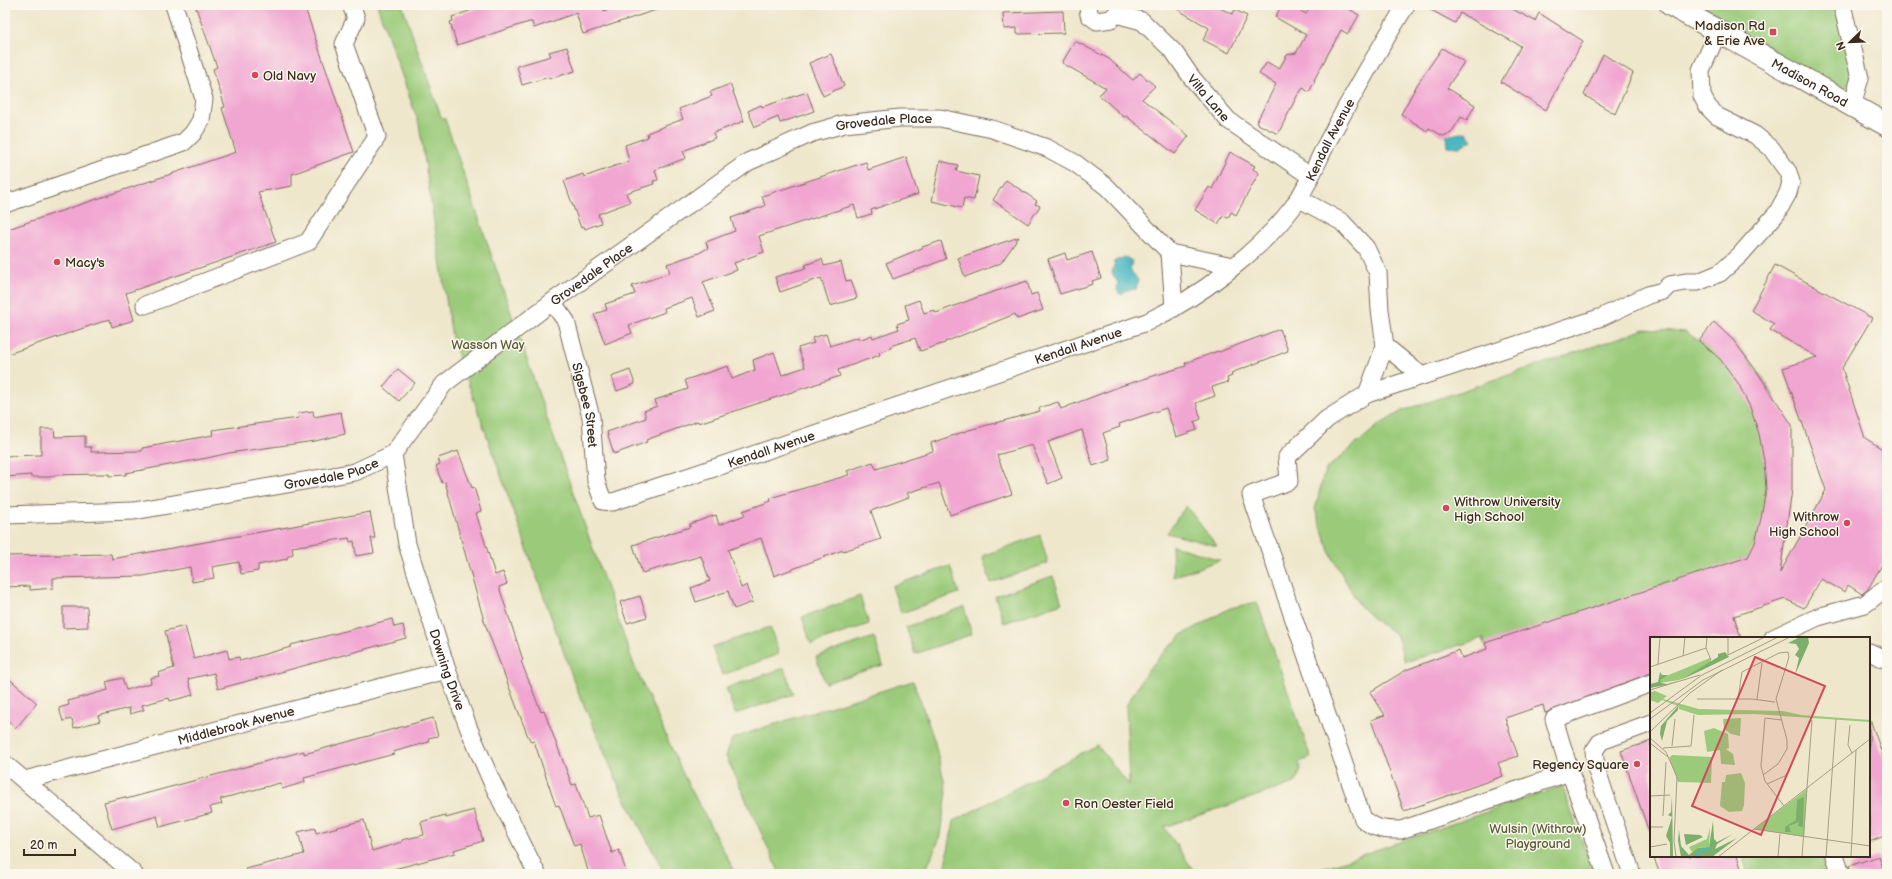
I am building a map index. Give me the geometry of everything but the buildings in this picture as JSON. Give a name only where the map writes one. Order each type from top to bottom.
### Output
[{"type":"main road","name":"Madison Road","points":[[1671,5],[1887,125]]},
{"type":"street","points":[[5,204],[184,142],[193,133],[201,120],[204,99],[174,5]]},
{"type":"street","points":[[145,305],[308,242],[377,137],[344,44],[356,18],[351,5]]},
{"type":"street","name":"Villa Lane","points":[[1088,5],[1089,15],[1097,21],[1111,19],[1115,9],[1142,21],[1174,52],[1192,78],[1228,120],[1310,176]]},
{"type":"street","name":"Kendall Avenue","points":[[613,502],[1146,322],[1174,308],[1210,285],[1233,266],[1275,228],[1298,198],[1329,139],[1406,5]]},
{"type":"street","points":[[1842,5],[1860,78],[1852,105]]},
{"type":"street","points":[[1570,772],[1401,830],[1383,830],[1369,824],[1363,819],[1252,495],[1289,481],[1287,456],[1327,419],[1367,394],[1602,317],[1648,295],[1656,294],[1669,286],[1686,282],[1698,282],[1720,273],[1740,255],[1772,219],[1788,193],[1790,182],[1788,172],[1771,148],[1755,135],[1717,116],[1708,107],[1702,96],[1701,70],[1718,32]]},
{"type":"street","name":"Grovedale Place","points":[[5,515],[134,511],[355,472],[393,454],[444,384],[552,302],[748,162],[812,133],[857,122],[900,118],[948,120],[992,129],[1047,148],[1075,163],[1107,187],[1170,252]]},
{"type":"street","points":[[1298,198],[1342,222],[1366,248],[1378,273],[1380,310],[1385,346],[1367,394]]},
{"type":"street","points":[[1174,308],[1170,252],[1233,266]]},
{"type":"street","name":"Sigsbee Street","points":[[552,302],[566,321],[584,390],[590,417],[598,490],[603,501],[613,502]]},
{"type":"street","points":[[1385,346],[1422,376]]},
{"type":"street","name":"Downing Drive","points":[[393,454],[407,544],[447,670],[490,780],[534,873]]},
{"type":"street","points":[[1775,637],[1818,617],[1865,604],[1887,587]]},
{"type":"street","points":[[1870,652],[1887,660]]},
{"type":"street","name":"Middlebrook Avenue","points":[[25,780],[447,670]]},
{"type":"street","points":[[1606,874],[1570,772],[1554,718],[1650,683]]},
{"type":"street","points":[[1632,874],[1596,768],[1594,751],[1601,741],[1650,723]]},
{"type":"street","points":[[5,764],[134,874]]},
{"type":"street","points":[[1835,857],[1841,874]]},
{"type":"green space","name":"Wasson Way","points":[[377,5],[402,5],[441,117],[445,119],[549,424],[634,665],[685,778],[736,874],[665,874],[623,795],[576,687],[452,338],[419,124]]},
{"type":"green space","points":[[1671,5],[1842,5],[1856,57],[1852,105]]},
{"type":"green space","points":[[1645,329],[1686,332],[1699,341],[1733,340],[1755,367],[1770,389],[1782,417],[1791,455],[1791,493],[1779,552],[1494,671],[1483,638],[1405,662],[1397,636],[1373,619],[1359,605],[1329,551],[1315,509],[1325,470],[1379,425],[1402,411]]},
{"type":"green space","points":[[1186,506],[1217,546],[1167,533]]},
{"type":"green space","points":[[1040,535],[1048,563],[991,583],[982,556]]},
{"type":"green space","points":[[1172,545],[1220,560],[1173,577]]},
{"type":"green space","points":[[950,566],[959,593],[901,613],[892,586]]},
{"type":"green space","points":[[1053,576],[1062,603],[1004,623],[995,596]]},
{"type":"green space","points":[[860,596],[869,624],[811,644],[802,617]]},
{"type":"green space","points":[[1257,602],[1311,758],[1299,762],[1301,770],[1295,783],[1164,827],[1196,874],[943,874],[954,821],[1097,745],[1129,785],[1126,706],[1147,671],[1182,635],[1230,608]]},
{"type":"green space","points":[[964,607],[972,634],[915,654],[906,627]]},
{"type":"green space","points":[[770,627],[779,654],[722,675],[712,647]]},
{"type":"green space","points":[[874,637],[883,665],[825,683],[816,657]]},
{"type":"green space","points":[[784,668],[794,694],[735,714],[726,688]]},
{"type":"green space","points":[[913,681],[934,739],[947,793],[939,840],[924,874],[780,874],[726,756],[732,739],[762,728]]},
{"type":"green space","name":"Wulsin (Withrow) Playground","points":[[1562,786],[1594,874],[1306,874]]},
{"type":"green space","points":[[1742,857],[1830,857],[1836,874],[1748,874]]},
{"type":"water","points":[[1466,132],[1472,140],[1459,147],[1447,146],[1446,136]]},
{"type":"water","points":[[1125,257],[1132,261],[1130,270],[1138,280],[1136,289],[1128,290],[1121,295],[1117,291],[1118,283],[1112,273],[1115,261]]},
{"type":"place","name":"Madison Rd & Erie Ave","points":[[1773,32]]},
{"type":"place","name":"Old Navy","points":[[255,75]]},
{"type":"place","name":"Macy's","points":[[57,262]]},
{"type":"place","name":"Withrow University High School","points":[[1446,508]]},
{"type":"place","name":"Withrow High School","points":[[1847,523]]},
{"type":"place","name":"Regency Square","points":[[1637,764]]},
{"type":"place","name":"Ron Oester Field","points":[[1066,803]]}]
